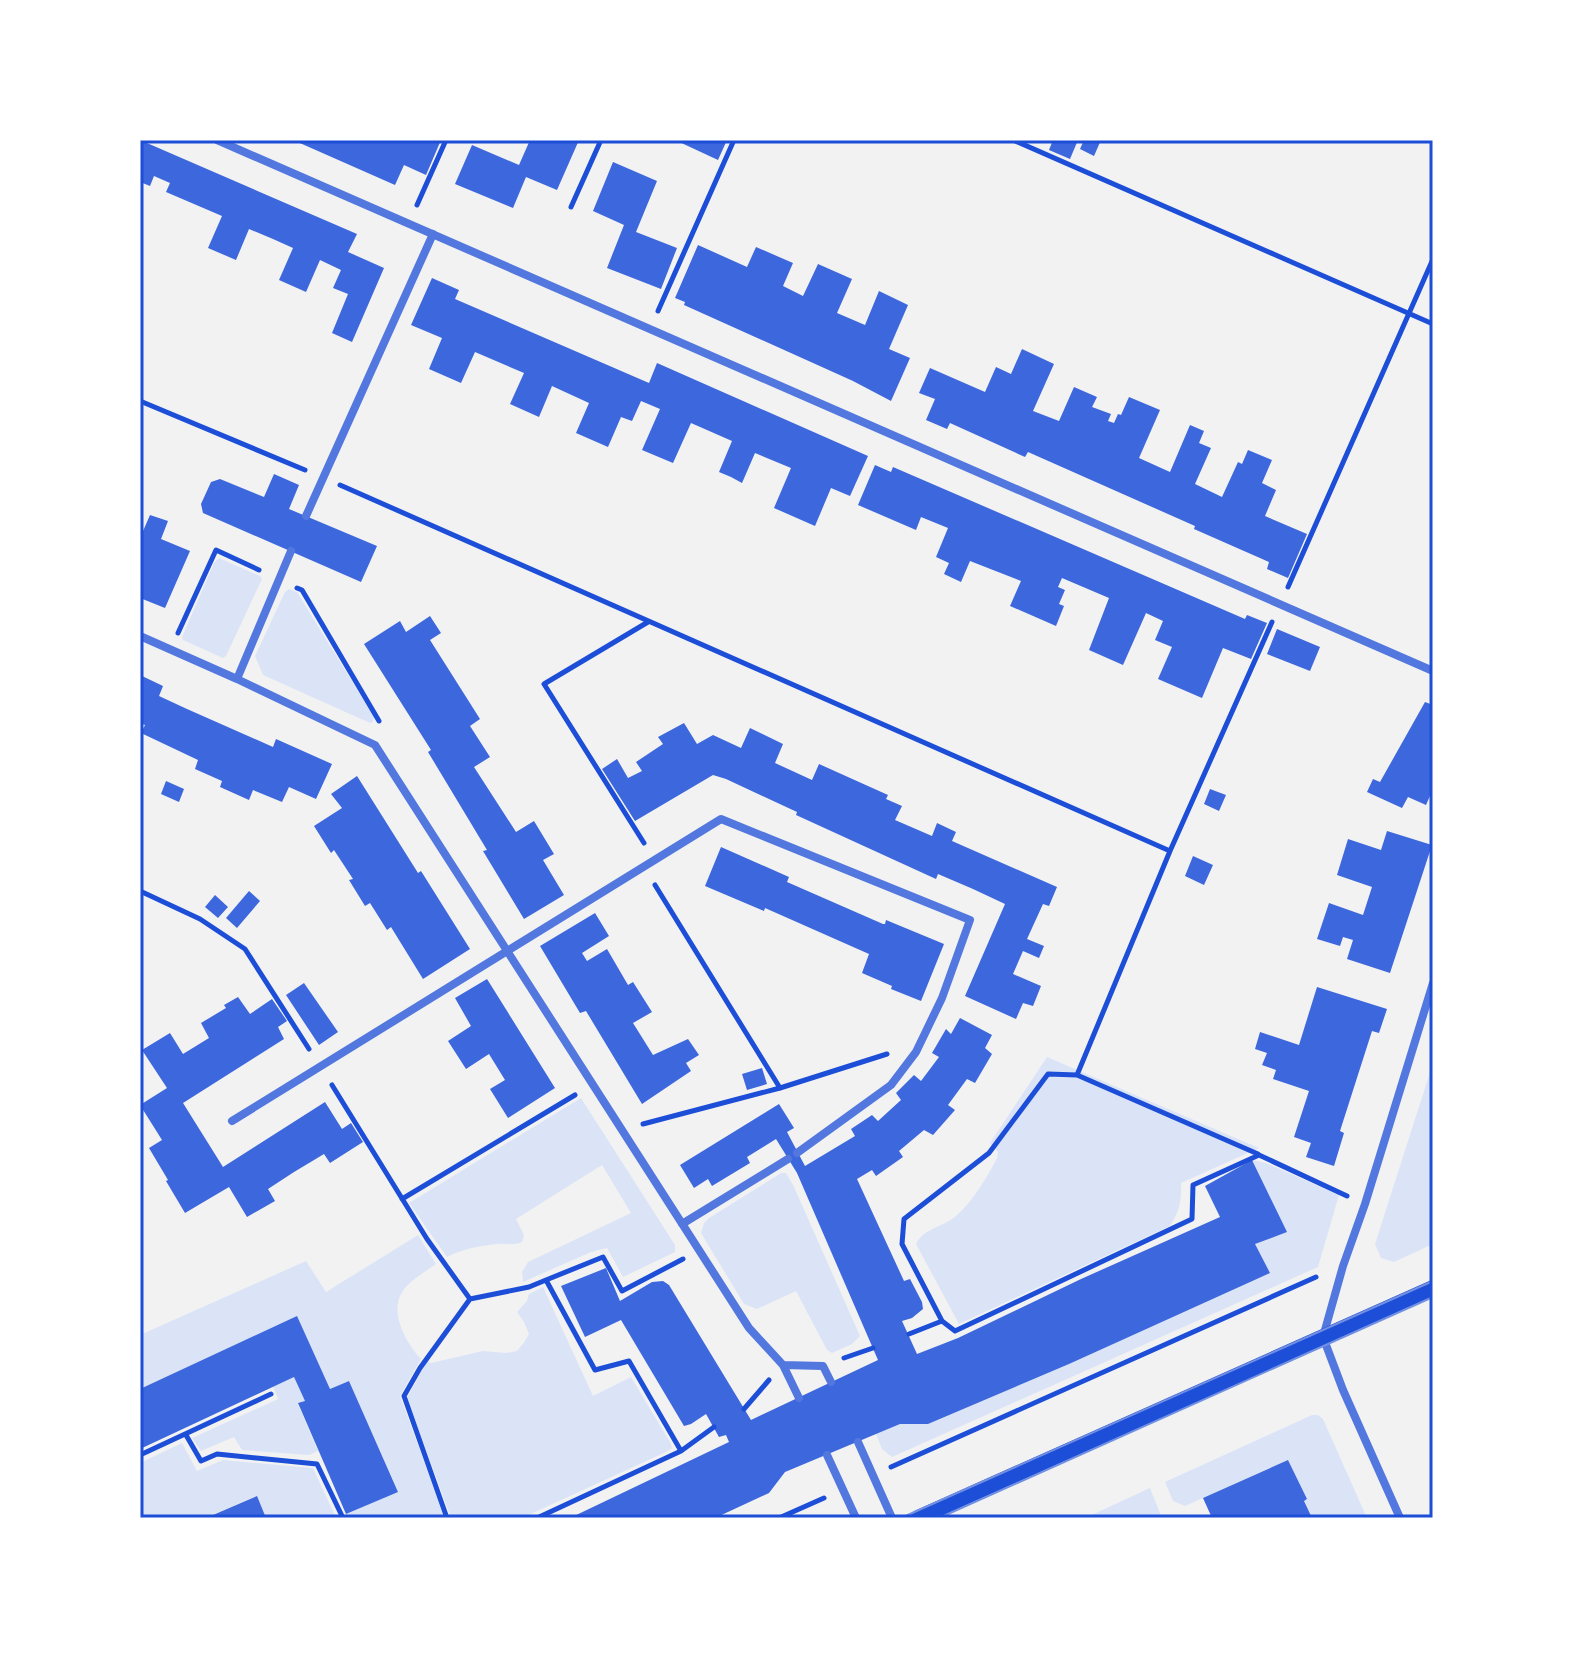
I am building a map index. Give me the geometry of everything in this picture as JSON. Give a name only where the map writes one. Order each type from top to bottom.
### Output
[{"type":"main road","points":[[918,1518],[1433,1288]]},
{"type":"street","points":[[217,140],[1433,671]]},
{"type":"street","points":[[306,516],[433,234]]},
{"type":"street","points":[[237,679],[291,551]]},
{"type":"street","points":[[140,636],[375,745],[749,1328],[783,1365],[799,1398]]},
{"type":"street","points":[[232,1121],[721,819],[970,920],[942,998],[916,1052],[891,1085],[797,1153]]},
{"type":"street","points":[[1400,1518],[1323,1337],[1433,983]]},
{"type":"street","points":[[682,1224],[788,1159]]},
{"type":"street","points":[[783,1365],[823,1366],[831,1382]]},
{"type":"street","points":[[858,1442],[892,1518]]},
{"type":"street","points":[[827,1455],[856,1518]]},
{"type":"path","points":[[409,224],[446,140]]},
{"type":"path","points":[[571,207],[601,140]]},
{"type":"path","points":[[650,329],[734,140]]},
{"type":"path","points":[[1013,140],[1433,324]]},
{"type":"path","points":[[1077,1075],[1170,851],[1433,259]]},
{"type":"path","points":[[140,401],[1170,851]]},
{"type":"path","points":[[649,621],[544,684],[655,860]]},
{"type":"path","points":[[644,867],[780,1088]]},
{"type":"path","points":[[140,891],[200,919],[245,949],[402,1199],[470,1299]]},
{"type":"path","points":[[623,1130],[780,1088],[895,1051],[916,1052]]},
{"type":"path","points":[[1259,1155],[1193,1185],[1192,1219],[955,1331],[942,1321],[902,1244],[904,1219],[989,1153],[1048,1074],[1077,1075],[1259,1155],[1365,1204]]},
{"type":"path","points":[[402,1199],[593,1085]]},
{"type":"path","points":[[447,1518],[404,1396],[420,1368],[470,1299],[529,1287],[603,1257],[622,1291],[700,1250]]},
{"type":"path","points":[[873,1475],[1343,1266]]},
{"type":"path","points":[[546,1280],[595,1370],[629,1361],[681,1451]]},
{"type":"path","points":[[909,1334],[942,1321]]},
{"type":"path","points":[[823,1366],[873,1348]]},
{"type":"path","points":[[744,1409],[783,1365]]},
{"type":"path","points":[[140,1455],[271,1394]]},
{"type":"path","points":[[537,1518],[681,1451],[714,1427]]},
{"type":"path","points":[[186,1435],[201,1461],[217,1454],[317,1464],[343,1518]]},
{"type":"path","points":[[779,1518],[843,1489]]},
{"type":"shaded area","points":[[219,558],[262,579],[223,658],[182,637],[214,563]]},
{"type":"shaded area","points":[[289,589],[297,592],[374,717],[373,722],[263,675],[255,656]]},
{"type":"shaded area","points":[[1047,1057],[1259,1148],[1181,1183],[1179,1206],[1170,1226],[959,1324],[916,1244],[924,1234],[957,1215],[979,1188],[997,1158],[998,1152],[990,1143]]},
{"type":"shaded area","points":[[1433,1063],[1433,1244],[1394,1262],[1381,1258],[1375,1244]]},
{"type":"shaded area","points":[[581,1098],[675,1245],[675,1252],[623,1277],[607,1248],[523,1282],[522,1272],[528,1262],[631,1213],[602,1165],[516,1219],[524,1235],[522,1242],[477,1247],[447,1257],[409,1203]]},
{"type":"shaded area","points":[[1252,1160],[1266,1163],[1339,1195],[1318,1267],[892,1457],[882,1449],[876,1434],[900,1424],[928,1424],[1164,1320],[1255,1244],[1286,1232]]},
{"type":"shaded area","points":[[781,1173],[786,1173],[794,1187],[860,1336],[852,1344],[832,1353],[827,1350],[796,1291],[757,1309],[744,1304],[701,1233],[709,1218]]},
{"type":"shaded area","points":[[418,1235],[436,1264],[408,1285],[398,1302],[402,1329],[421,1359],[400,1396],[445,1518],[348,1518],[346,1514],[398,1491],[349,1381],[330,1389],[297,1317],[140,1389],[140,1335],[306,1261],[326,1292]]},
{"type":"shaded area","points":[[543,1287],[593,1396],[631,1377],[672,1448],[522,1518],[451,1518],[407,1398],[427,1361],[431,1363],[483,1351],[517,1351],[529,1334],[517,1312],[529,1294]]},
{"type":"shaded area","points":[[294,1377],[305,1401],[298,1404],[318,1451],[309,1455],[242,1450],[234,1437],[201,1451],[192,1438],[278,1399],[273,1387]]},
{"type":"shaded area","points":[[1312,1415],[1323,1419],[1367,1518],[1312,1518],[1304,1501],[1307,1499],[1288,1460],[1185,1506],[1173,1501],[1165,1482]]},
{"type":"shaded area","points":[[182,1443],[197,1471],[223,1460],[313,1468],[336,1518],[266,1518],[256,1496],[205,1518],[140,1518],[140,1463]]},
{"type":"shaded area","points":[[1150,1488],[1162,1518],[1085,1518]]},
{"type":"building","points":[[140,140],[357,234],[348,252],[384,268],[352,342],[332,333],[348,294],[333,288],[341,270],[320,260],[306,292],[279,280],[293,248],[273,239],[249,229],[236,260],[208,248],[222,216],[166,192],[170,183],[154,176],[150,186],[140,182]]},
{"type":"building","points":[[293,140],[441,140],[426,175],[404,165],[395,185]]},
{"type":"building","points":[[530,140],[579,140],[557,190],[526,177],[513,208],[455,184],[472,145],[519,165]]},
{"type":"building","points":[[675,140],[727,140],[718,160]]},
{"type":"building","points":[[1053,140],[1078,140],[1070,159],[1049,150]]},
{"type":"building","points":[[1084,140],[1101,140],[1094,156],[1080,149]]},
{"type":"building","points":[[613,162],[657,181],[636,232],[677,248],[661,289],[607,268],[624,225],[593,211]]},
{"type":"building","points":[[698,245],[747,267],[756,247],[793,263],[783,286],[803,296],[818,264],[852,279],[837,313],[865,325],[879,291],[908,305],[889,349],[910,358],[891,401],[684,305],[685,302],[675,298]]},
{"type":"building","points":[[432,278],[459,290],[455,299],[649,383],[657,363],[868,456],[850,496],[831,488],[815,526],[774,508],[791,468],[755,453],[742,483],[719,472],[732,441],[691,423],[673,463],[642,450],[660,409],[641,401],[632,421],[621,417],[608,447],[576,433],[589,403],[552,386],[539,417],[510,404],[524,373],[475,352],[461,383],[429,369],[442,338],[411,325]]},
{"type":"building","points":[[1022,349],[1054,364],[1033,411],[1059,421],[1074,387],[1097,397],[1092,407],[1111,414],[1108,421],[1114,423],[1129,397],[1160,410],[1139,458],[1170,472],[1190,425],[1204,431],[1199,443],[1211,448],[1195,484],[1222,497],[1238,462],[1242,464],[1248,450],[1272,460],[1262,483],[1276,490],[1265,516],[1307,534],[1288,578],[1267,569],[1269,562],[1194,529],[1195,526],[1028,452],[1025,457],[950,423],[947,429],[926,420],[935,399],[919,393],[930,368],[985,392],[996,367],[1011,374]]},
{"type":"building","points":[[875,465],[891,472],[893,467],[1245,619],[1247,615],[1267,623],[1251,659],[1223,648],[1202,698],[1158,679],[1172,647],[1155,640],[1163,621],[1146,613],[1123,665],[1089,650],[1109,598],[1062,578],[1058,587],[1065,590],[1059,604],[1064,606],[1056,626],[1010,606],[1021,581],[970,561],[961,582],[944,574],[949,563],[936,557],[948,528],[921,517],[916,530],[858,505]]},
{"type":"building","points":[[274,474],[299,485],[289,509],[377,546],[361,582],[203,513],[201,504],[211,482],[220,479],[264,497]]},
{"type":"building","points":[[150,515],[168,521],[161,539],[190,551],[165,608],[140,598],[140,538]]},
{"type":"building","points":[[430,616],[441,633],[430,640],[480,719],[470,726],[490,757],[474,767],[516,832],[534,821],[554,854],[543,860],[564,895],[524,919],[428,752],[431,750],[364,644],[400,621],[406,632]]},
{"type":"building","points":[[1277,629],[1320,647],[1310,671],[1267,654]]},
{"type":"building","points":[[140,675],[163,686],[159,696],[187,709],[273,747],[276,739],[332,764],[316,799],[289,787],[282,802],[253,790],[249,800],[220,787],[222,781],[195,769],[198,760],[141,733],[145,725],[140,723]]},
{"type":"building","points":[[1425,702],[1433,705],[1433,789],[1426,805],[1408,797],[1402,808],[1367,792],[1373,779],[1380,782]]},
{"type":"building","points":[[684,723],[697,744],[713,735],[741,748],[750,728],[783,744],[775,763],[812,780],[819,764],[888,795],[886,799],[902,806],[895,820],[932,836],[937,823],[956,832],[952,841],[1057,887],[1049,906],[1043,904],[1027,939],[1044,946],[1039,958],[1023,951],[1013,974],[1041,986],[1033,1006],[1023,1003],[1016,1019],[965,996],[1005,904],[973,889],[938,874],[936,879],[713,775],[635,821],[602,769],[617,759],[628,778],[642,771],[636,762],[663,744],[658,737]]},
{"type":"building","points":[[357,776],[470,949],[423,979],[391,927],[387,930],[370,903],[365,906],[349,880],[353,879],[314,826],[342,808],[331,794]]},
{"type":"building","points":[[166,781],[184,789],[179,802],[161,794]]},
{"type":"building","points":[[1210,789],[1226,795],[1219,811],[1204,804]]},
{"type":"building","points":[[1387,831],[1432,845],[1390,973],[1347,959],[1353,940],[1343,937],[1340,946],[1317,939],[1329,903],[1363,915],[1372,887],[1337,875],[1348,839],[1381,850]]},
{"type":"building","points":[[721,847],[789,877],[787,882],[883,924],[886,920],[944,944],[921,1001],[862,973],[869,954],[765,908],[764,911],[705,886]]},
{"type":"building","points":[[1193,856],[1213,865],[1204,885],[1185,876]]},
{"type":"building","points":[[249,891],[260,901],[237,928],[226,918]]},
{"type":"building","points":[[215,895],[228,907],[218,918],[205,907]]},
{"type":"building","points":[[595,913],[609,936],[582,953],[587,961],[607,949],[628,985],[633,982],[652,1012],[633,1023],[653,1055],[688,1039],[699,1055],[686,1063],[691,1071],[642,1104],[586,1011],[580,1013],[540,946]]},
{"type":"building","points":[[487,979],[555,1088],[508,1118],[490,1089],[505,1080],[489,1054],[466,1069],[448,1041],[471,1026],[455,998]]},
{"type":"building","points":[[304,983],[338,1032],[319,1045],[286,995]]},
{"type":"building","points":[[1317,987],[1387,1009],[1379,1033],[1372,1031],[1340,1131],[1344,1133],[1334,1166],[1306,1157],[1311,1143],[1294,1137],[1309,1091],[1273,1079],[1276,1070],[1262,1065],[1267,1053],[1255,1049],[1260,1032],[1299,1045]]},
{"type":"building","points":[[238,997],[250,1014],[272,999],[287,1021],[278,1027],[284,1039],[183,1103],[223,1167],[325,1102],[342,1129],[351,1123],[363,1142],[330,1163],[324,1154],[294,1172],[268,1189],[275,1201],[247,1217],[229,1187],[185,1213],[149,1148],[162,1140],[140,1105],[167,1088],[142,1050],[170,1033],[183,1054],[209,1038],[201,1023]]},
{"type":"building","points":[[960,1018],[992,1035],[985,1048],[992,1054],[975,1083],[967,1079],[948,1105],[955,1110],[933,1135],[924,1130],[899,1151],[903,1157],[876,1176],[872,1170],[857,1179],[904,1281],[910,1279],[922,1302],[923,1309],[902,1321],[917,1354],[1220,1217],[1205,1186],[1252,1160],[1287,1232],[1255,1244],[1270,1273],[928,1424],[900,1424],[785,1472],[769,1493],[715,1518],[570,1518],[729,1442],[726,1435],[719,1437],[706,1414],[684,1426],[621,1320],[585,1337],[561,1286],[606,1268],[620,1301],[652,1282],[663,1281],[669,1285],[751,1420],[878,1360],[797,1173],[776,1139],[747,1157],[750,1163],[712,1186],[708,1179],[694,1188],[680,1165],[779,1104],[794,1128],[787,1132],[805,1166],[855,1136],[851,1129],[872,1115],[878,1121],[901,1100],[896,1093],[914,1075],[921,1081],[939,1057],[932,1053],[946,1029],[951,1034]]},
{"type":"building","points":[[762,1068],[767,1084],[747,1090],[742,1074]]},
{"type":"building","points":[[297,1316],[330,1389],[349,1381],[398,1492],[346,1514],[298,1403],[305,1401],[294,1377],[140,1449],[140,1389]]},
{"type":"building","points":[[1288,1460],[1307,1499],[1304,1501],[1312,1518],[1212,1518],[1203,1498]]},
{"type":"building","points":[[257,1496],[266,1518],[206,1518]]},
{"type":"tram line","points":[[901,1518],[1433,1281]]},
{"type":"tram line","points":[[939,1518],[1433,1297]]}]
